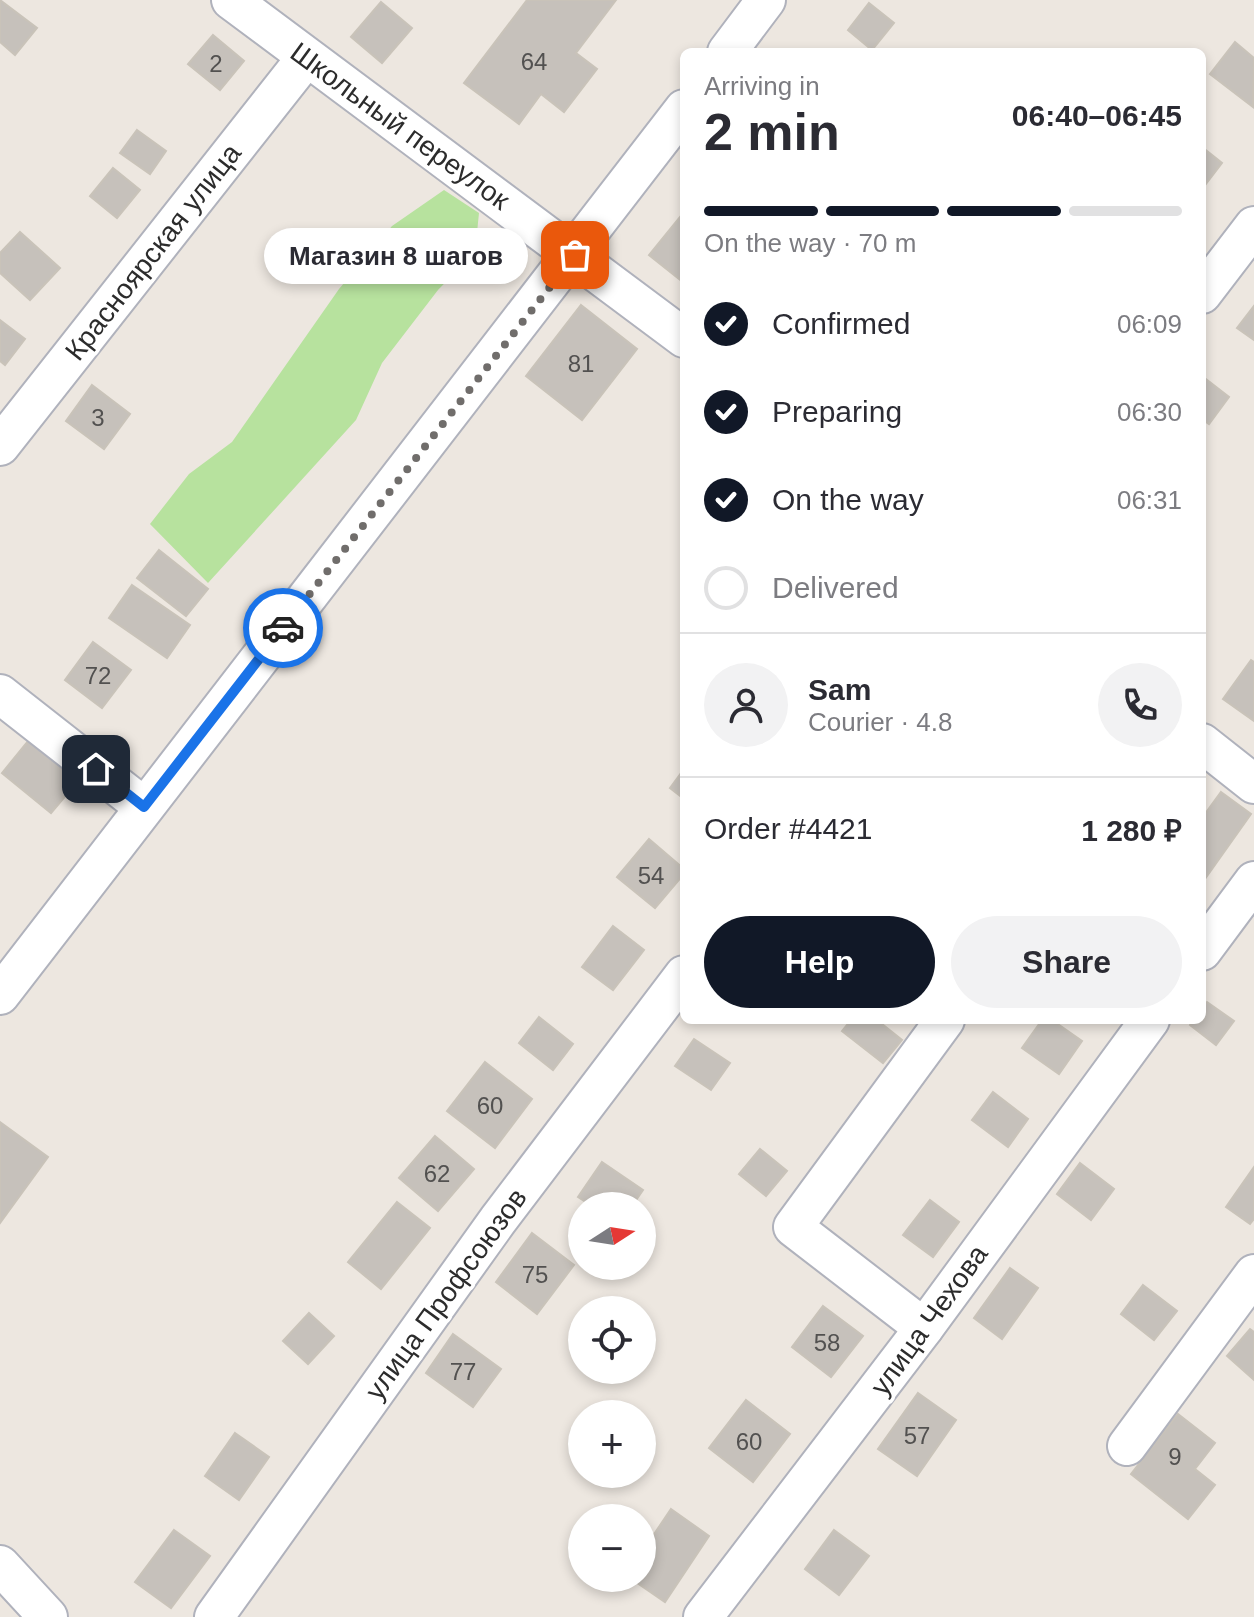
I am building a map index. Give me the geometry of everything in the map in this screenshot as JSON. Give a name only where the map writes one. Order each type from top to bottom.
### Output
[{"type":"street","name":"Школьный переулок","points":[[231,0],[680,335]]},
{"type":"street","points":[[730,48],[766,0]]},
{"type":"street","name":"Красноярская улица","points":[[0,446],[306,58]]},
{"type":"street","points":[[0,995],[575,255],[680,114]]},
{"type":"street","points":[[1206,289],[1254,226]]},
{"type":"street","points":[[0,694],[144,807]]},
{"type":"street","points":[[1206,746],[1254,784]]},
{"type":"street","points":[[1206,946],[1254,881]]},
{"type":"street","name":"улица Профсоюзов","points":[[214,1617],[498,1220],[680,980]]},
{"type":"street","points":[[924,1328],[793,1227],[942,1024]]},
{"type":"street","name":"улица Чехова","points":[[703,1617],[924,1328],[1147,1024]]},
{"type":"street","points":[[1127,1446],[1254,1274]]},
{"type":"street","points":[[2,1570],[48,1617]]},
{"type":"green space","points":[[444,190],[479,213],[475,252],[438,290],[382,363],[356,420],[208,583],[150,524],[189,474],[232,442],[339,289],[392,226]]},
{"type":"building","points":[[0,0],[37,28],[15,55],[0,42]]},
{"type":"building","points":[[527,0],[616,0],[576,53],[597,69],[564,112],[541,94],[519,124],[464,83]]},
{"type":"building","points":[[381,2],[412,28],[382,63],[351,37]]},
{"type":"building","points":[[869,3],[894,23],[874,48],[848,30]]},
{"type":"building","points":[[213,35],[244,61],[220,90],[188,64]]},
{"type":"building","points":[[1235,42],[1254,58],[1253,107],[1210,74]]},
{"type":"building","points":[[137,130],[166,151],[150,174],[120,153]]},
{"type":"building","points":[[1206,150],[1222,163],[1206,184]]},
{"type":"building","points":[[113,168],[140,190],[117,218],[90,196]]},
{"type":"building","points":[[680,217],[680,280],[649,255]]},
{"type":"building","points":[[20,232],[60,268],[30,300],[0,273],[0,253]]},
{"type":"building","points":[[581,305],[637,349],[582,420],[526,376]]},
{"type":"building","points":[[1254,306],[1254,340],[1237,328]]},
{"type":"building","points":[[0,320],[25,339],[5,365],[0,361]]},
{"type":"building","points":[[1206,379],[1229,397],[1209,424],[1206,422]]},
{"type":"building","points":[[92,385],[130,414],[104,449],[66,421]]},
{"type":"building","points":[[159,550],[208,589],[186,616],[137,578]]},
{"type":"building","points":[[132,585],[190,625],[167,658],[109,618]]},
{"type":"building","points":[[93,642],[131,670],[102,708],[65,680]]},
{"type":"building","points":[[1251,660],[1254,662],[1254,721],[1223,699]]},
{"type":"building","points":[[29,740],[78,781],[51,813],[2,773]]},
{"type":"building","points":[[680,774],[680,796],[670,788]]},
{"type":"building","points":[[1221,792],[1251,814],[1206,877],[1206,813]]},
{"type":"building","points":[[649,839],[680,866],[680,879],[655,908],[617,877]]},
{"type":"building","points":[[613,926],[644,950],[613,990],[582,967]]},
{"type":"building","points":[[1206,1003],[1234,1021],[1216,1045],[1190,1025],[1206,1024]]},
{"type":"building","points":[[539,1017],[573,1044],[553,1070],[519,1043]]},
{"type":"building","points":[[848,1024],[882,1024],[902,1040],[883,1063],[842,1031]]},
{"type":"building","points":[[1039,1024],[1058,1024],[1082,1041],[1059,1074],[1022,1048]]},
{"type":"building","points":[[694,1039],[730,1063],[711,1090],[675,1066]]},
{"type":"building","points":[[485,1062],[532,1099],[495,1148],[447,1111]]},
{"type":"building","points":[[993,1092],[1028,1119],[1008,1147],[972,1120]]},
{"type":"building","points":[[0,1122],[48,1157],[0,1223]]},
{"type":"building","points":[[435,1136],[474,1169],[438,1211],[399,1178]]},
{"type":"building","points":[[760,1149],[787,1171],[766,1196],[739,1174]]},
{"type":"building","points":[[602,1162],[643,1190],[642,1192],[581,1192]]},
{"type":"building","points":[[1080,1163],[1114,1189],[1091,1220],[1057,1194]]},
{"type":"building","points":[[1254,1167],[1254,1219],[1250,1224],[1226,1207]]},
{"type":"building","points":[[930,1200],[959,1222],[933,1257],[903,1235]]},
{"type":"building","points":[[397,1202],[430,1228],[381,1289],[348,1262]]},
{"type":"building","points":[[532,1233],[568,1260],[568,1273],[537,1314],[496,1282]]},
{"type":"building","points":[[1010,1268],[1038,1288],[1002,1339],[974,1318]]},
{"type":"building","points":[[1143,1285],[1177,1311],[1154,1340],[1121,1314]]},
{"type":"building","points":[[823,1306],[863,1336],[831,1377],[792,1347]]},
{"type":"building","points":[[309,1313],[334,1336],[308,1364],[283,1341]]},
{"type":"building","points":[[1250,1329],[1254,1332],[1254,1380],[1227,1356]]},
{"type":"building","points":[[453,1334],[501,1369],[473,1407],[426,1373]]},
{"type":"building","points":[[918,1393],[956,1420],[917,1476],[878,1449]]},
{"type":"building","points":[[746,1400],[790,1434],[753,1482],[709,1448]]},
{"type":"building","points":[[1178,1414],[1215,1443],[1195,1469],[1215,1485],[1188,1519],[1131,1474]]},
{"type":"building","points":[[235,1433],[269,1457],[239,1500],[205,1476]]},
{"type":"building","points":[[671,1509],[709,1536],[665,1602],[650,1592],[656,1592],[656,1531]]},
{"type":"building","points":[[174,1530],[210,1556],[171,1608],[135,1582]]},
{"type":"building","points":[[834,1530],[869,1556],[839,1595],[805,1569]]},
{"type":"way so far","points":[[283,628],[575,255]]},
{"type":"place","name":"Магазин 8 шагов","points":[[575,255]]},
{"type":"route","points":[[96,769],[144,807],[283,628]]}]
